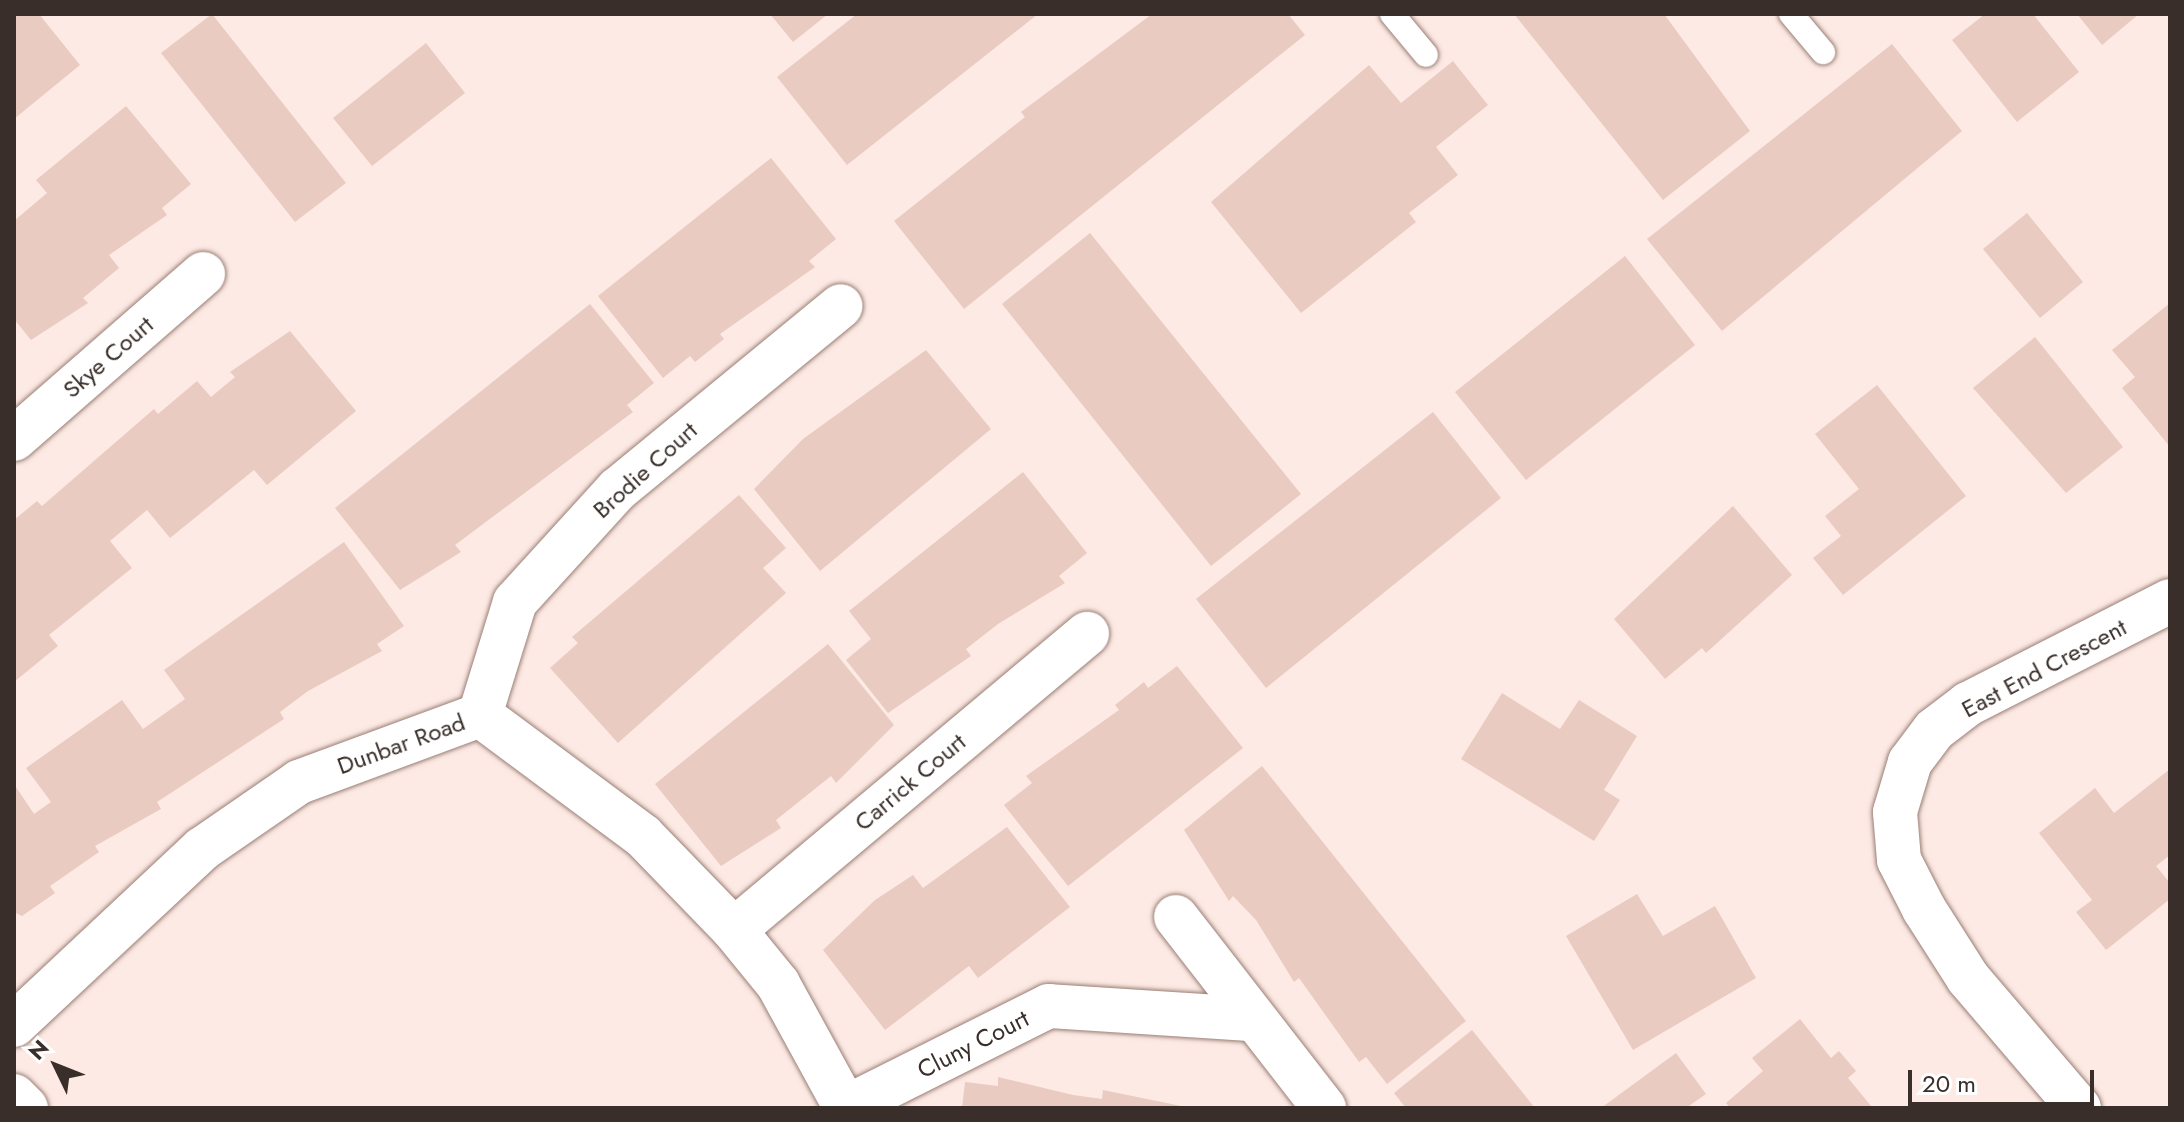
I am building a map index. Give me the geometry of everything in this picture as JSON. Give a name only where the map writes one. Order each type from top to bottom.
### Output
[{"type":"street","name":"Skye Court","points":[[14,439],[203,274]]},
{"type":"street","name":"Brodie Court","points":[[480,715],[515,602],[618,489],[841,306]]},
{"type":"street","name":"East End Crescent","points":[[2079,1108],[1968,978],[1924,909],[1899,860],[1895,812],[1910,762],[1945,721],[2170,601]]},
{"type":"street","name":"Carrick Court","points":[[734,930],[1087,634]]},
{"type":"street","name":"Dunbar Road","points":[[14,1025],[202,849],[299,782],[480,715],[643,836],[734,930],[778,984],[846,1108]]},
{"type":"street","points":[[1176,917],[1251,1019],[1324,1108]]},
{"type":"street","name":"Cluny Court","points":[[846,1108],[1049,1006],[1251,1019]]},
{"type":"street","points":[[14,1096],[26,1108]]},
{"type":"lane","points":[[1392,14],[1426,55]]},
{"type":"lane","points":[[1791,14],[1823,52]]},
{"type":"building","points":[[14,14],[39,14],[80,65],[14,119]]},
{"type":"building","points":[[212,14],[346,183],[295,222],[161,53]]},
{"type":"building","points":[[770,14],[828,14],[793,42]]},
{"type":"building","points":[[857,14],[1038,14],[847,165],[777,77]]},
{"type":"building","points":[[1152,14],[1288,14],[1305,35],[964,309],[894,221],[1025,117],[1021,112]]},
{"type":"building","points":[[1514,14],[1664,14],[1750,131],[1663,200]]},
{"type":"building","points":[[1985,14],[2033,14],[2079,72],[2017,122],[1952,40]]},
{"type":"building","points":[[2077,14],[2139,14],[2102,45]]},
{"type":"building","points":[[426,43],[465,93],[372,166],[333,118]]},
{"type":"building","points":[[1892,44],[1962,131],[1722,331],[1647,239]]},
{"type":"building","points":[[1453,61],[1488,105],[1436,147],[1458,175],[1409,213],[1416,222],[1301,313],[1211,202],[1369,65],[1401,103]]},
{"type":"building","points":[[126,106],[191,184],[162,208],[167,215],[109,255],[119,268],[83,298],[88,303],[31,340],[14,319],[14,221],[47,193],[36,180]]},
{"type":"building","points":[[771,158],[836,239],[809,261],[815,267],[720,334],[724,339],[695,362],[690,356],[663,378],[598,296]]},
{"type":"building","points":[[2027,213],[2083,282],[2040,318],[1983,249]]},
{"type":"building","points":[[1090,233],[1301,494],[1211,566],[1002,304]]},
{"type":"building","points":[[1625,256],[1695,345],[1526,480],[1455,392]]},
{"type":"building","points":[[2170,303],[2170,447],[2122,388],[2135,377],[2112,350]]},
{"type":"building","points":[[590,304],[654,383],[627,405],[633,412],[455,545],[461,552],[400,590],[335,508]]},
{"type":"building","points":[[290,331],[356,411],[267,485],[254,470],[170,538],[147,510],[110,541],[132,568],[49,635],[58,646],[14,682],[14,520],[37,501],[42,506],[154,409],[158,414],[197,381],[211,397],[235,377],[230,372]]},
{"type":"building","points":[[2035,337],[2123,447],[2066,493],[1973,388]]},
{"type":"building","points":[[926,350],[991,429],[820,571],[754,489],[803,439]]},
{"type":"building","points":[[1877,385],[1966,496],[1843,595],[1813,558],[1841,536],[1825,516],[1859,489],[1815,434]]},
{"type":"building","points":[[1433,412],[1501,498],[1266,688],[1196,599]]},
{"type":"building","points":[[1023,472],[1087,553],[1059,576],[1065,583],[998,624],[966,649],[971,656],[888,713],[846,660],[871,639],[849,611]]},
{"type":"building","points":[[739,495],[786,548],[763,568],[786,593],[618,743],[550,668],[578,643],[572,637]]},
{"type":"building","points":[[1733,506],[1792,575],[1706,653],[1702,648],[1665,679],[1614,619]]},
{"type":"building","points":[[344,542],[404,626],[377,644],[382,651],[308,691],[280,712],[284,719],[157,802],[161,809],[95,846],[99,852],[50,886],[55,893],[22,916],[14,912],[14,784],[34,814],[51,802],[26,768],[122,700],[143,729],[185,699],[164,670]]},
{"type":"building","points":[[828,644],[894,725],[836,783],[831,776],[776,820],[781,828],[721,866],[655,784]]},
{"type":"building","points":[[1177,666],[1243,748],[1068,886],[1004,805],[1032,783],[1026,776],[1119,710],[1115,705],[1144,682],[1148,688]]},
{"type":"building","points":[[1502,693],[1560,729],[1579,700],[1637,736],[1604,790],[1620,800],[1594,841],[1461,759]]},
{"type":"building","points":[[1262,766],[1466,1021],[1387,1084],[1366,1057],[1359,1062],[1299,978],[1294,982],[1256,920],[1233,896],[1229,901],[1184,830]]},
{"type":"building","points":[[2170,769],[2170,855],[2156,866],[2170,883],[2170,899],[2106,950],[2076,912],[2092,900],[2039,833],[2095,788],[2114,813]]},
{"type":"building","points":[[1007,827],[1070,907],[978,978],[969,966],[885,1030],[823,950],[875,900],[913,875],[923,888]]},
{"type":"building","points":[[1637,894],[1663,936],[1715,906],[1756,978],[1633,1050],[1566,936]]},
{"type":"building","points":[[1800,1019],[1831,1058],[1839,1051],[1856,1071],[1848,1078],[1871,1106],[1730,1108],[1726,1103],[1763,1071],[1752,1058]]},
{"type":"building","points":[[1472,1030],[1535,1108],[1406,1108],[1394,1093]]},
{"type":"building","points":[[1676,1053],[1706,1094],[1686,1108],[1601,1108]]},
{"type":"building","points":[[998,1077],[1073,1095],[1102,1099],[1103,1090],[1191,1108],[962,1108],[965,1082],[998,1086]]}]
